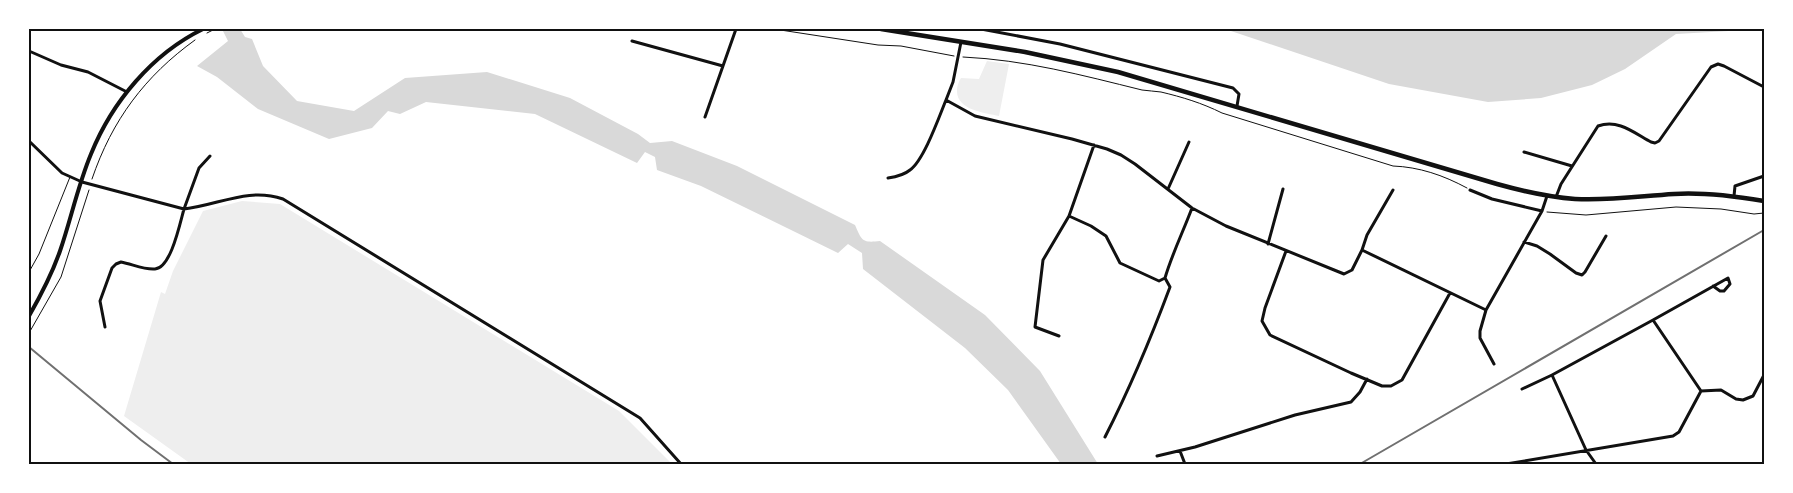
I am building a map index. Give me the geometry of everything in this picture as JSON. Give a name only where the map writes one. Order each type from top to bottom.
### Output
[{"type":"main road","points":[[29,316],[46,287],[60,253],[98,137],[126,92],[142,75],[169,50],[203,29]]},
{"type":"main road","points":[[881,29],[918,32],[1109,70],[1237,106],[1496,184],[1547,196],[1603,199],[1675,194],[1734,196],[1764,202]]},
{"type":"street","points":[[705,117],[736,29]]},
{"type":"street","points":[[981,29],[1060,44],[1233,88],[1239,94],[1237,106]]},
{"type":"street","points":[[632,41],[723,66]]},
{"type":"street","points":[[888,178],[911,170],[924,150],[953,82],[961,41]]},
{"type":"street","points":[[29,50],[61,65],[88,72],[126,92]]},
{"type":"street","points":[[1556,197],[1561,184],[1598,126],[1616,123],[1650,142],[1655,143],[1659,141],[1711,67],[1718,64],[1764,87]]},
{"type":"street","points":[[946,100],[975,116],[1094,145],[1122,155],[1192,208],[1226,226],[1344,274],[1352,270],[1367,235],[1393,190]]},
{"type":"street","points":[[29,142],[62,173],[82,182],[184,209],[249,194],[283,199],[640,418],[681,464]]},
{"type":"street","points":[[1168,189],[1189,142]]},
{"type":"street","points":[[1059,336],[1035,327],[1044,260],[1069,216],[1094,145]]},
{"type":"street","points":[[1524,152],[1572,166]]},
{"type":"street","points":[[105,327],[100,301],[112,268],[121,262],[154,270],[163,266],[169,256],[199,168],[210,156]]},
{"type":"street","points":[[1734,196],[1735,186],[1764,176]]},
{"type":"street","points":[[1268,244],[1283,188]]},
{"type":"street","points":[[1470,190],[1492,199],[1542,211]]},
{"type":"street","points":[[1494,364],[1480,338],[1486,310],[1542,211],[1547,196]]},
{"type":"street","points":[[1069,216],[1091,226],[1106,236],[1120,263],[1160,281],[1165,278],[1172,254],[1182,235],[1192,208]]},
{"type":"street","points":[[1524,242],[1537,246],[1576,273],[1582,275],[1586,272],[1606,236]]},
{"type":"street","points":[[1362,250],[1486,310]]},
{"type":"street","points":[[1286,251],[1262,321],[1270,335],[1382,386],[1391,386],[1402,380],[1450,292]]},
{"type":"street","points":[[1106,437],[1151,340],[1170,287],[1165,278]]},
{"type":"street","points":[[1522,389],[1552,375],[1654,320],[1713,286],[1728,278],[1730,284],[1724,291],[1720,292],[1713,286]]},
{"type":"street","points":[[1654,320],[1701,391]]},
{"type":"street","points":[[1552,375],[1586,450],[1596,464]]},
{"type":"street","points":[[1701,391],[1722,390],[1736,399],[1743,400],[1753,396],[1764,375]]},
{"type":"street","points":[[1157,456],[1180,451],[1295,415],[1351,402],[1367,380]]},
{"type":"street","points":[[1506,464],[1672,436],[1679,432],[1701,391]]},
{"type":"street","points":[[1180,451],[1185,464]]},
{"type":"lane","points":[[29,272],[39,254],[70,176]]},
{"type":"path","points":[[206,33],[214,29]]},
{"type":"path","points":[[774,29],[878,45],[901,46],[912,50],[989,58],[1056,68],[1204,104],[1222,113],[1393,166],[1418,168],[1435,173],[1449,178],[1470,190]]},
{"type":"path","points":[[92,180],[104,145],[128,106],[151,78],[199,37]]},
{"type":"path","points":[[29,333],[61,277],[90,187]]},
{"type":"path","points":[[1542,211],[1586,215],[1676,206],[1720,209],[1754,214],[1764,213]]},
{"type":"shaded area","points":[[222,29],[240,29],[245,37],[252,39],[263,66],[297,101],[354,111],[405,78],[487,72],[570,98],[638,134],[650,143],[672,141],[737,166],[855,225],[863,240],[869,242],[880,241],[985,315],[1040,371],[1098,464],[1061,464],[1008,390],[965,348],[863,269],[862,253],[848,244],[838,253],[701,186],[657,170],[655,157],[645,152],[637,163],[535,114],[426,102],[400,114],[388,111],[372,128],[329,139],[258,109],[217,77],[197,66],[228,41]]},
{"type":"shaded area","points":[[1225,29],[1764,29],[1676,34],[1625,69],[1592,85],[1541,98],[1488,102],[1389,84]]},
{"type":"shaded area","points":[[987,61],[1009,64],[999,116],[972,109],[961,102],[958,97],[957,87],[961,78],[979,79]]},
{"type":"shaded area","points":[[242,201],[280,204],[619,411],[672,464],[191,464],[124,416],[161,292],[165,294],[173,271],[203,211]]},
{"type":"railway","points":[[1360,464],[1764,230]]},
{"type":"railway","points":[[29,347],[141,440],[173,464]]}]
